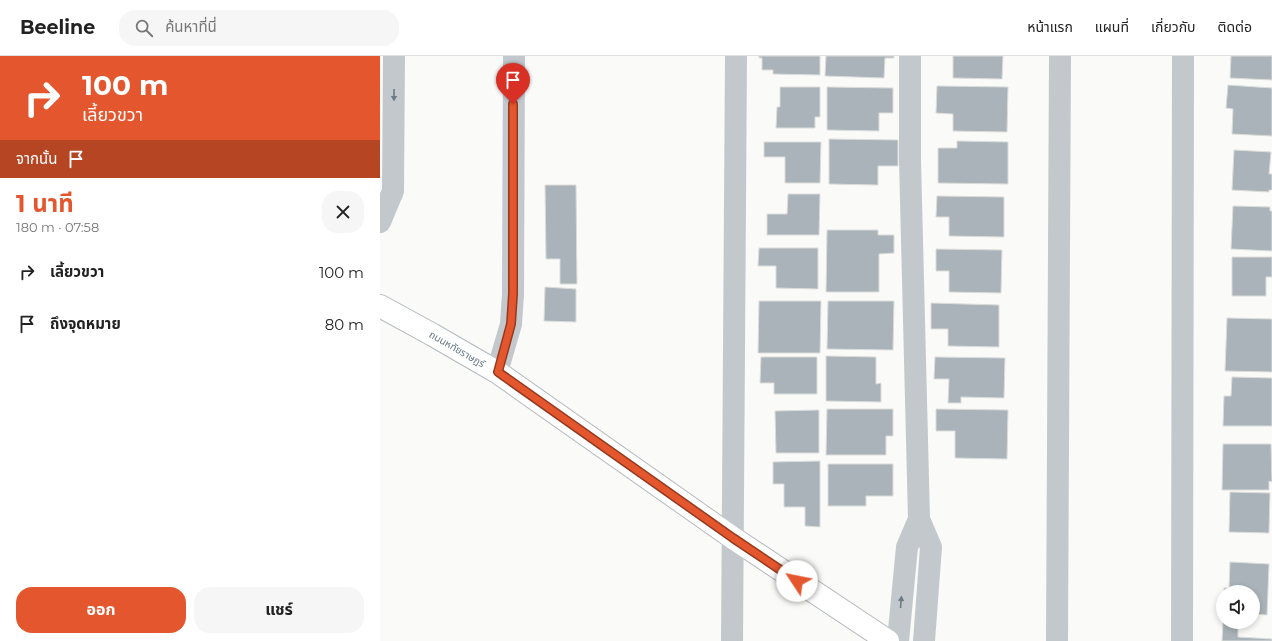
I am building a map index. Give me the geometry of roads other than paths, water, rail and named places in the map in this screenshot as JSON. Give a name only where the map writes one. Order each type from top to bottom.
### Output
[{"type":"main road","name":"ถนนหทัยราษฎร์","points":[[380,306],[498,372],[733,538],[888,641]]},
{"type":"street","points":[[380,222],[393,191],[394,56]]},
{"type":"street","points":[[498,372],[511,324],[513,294],[514,56]]},
{"type":"street","points":[[732,641],[736,56]]},
{"type":"street","points":[[910,56],[910,160],[919,519],[932,547],[924,641]]},
{"type":"street","points":[[1057,641],[1060,56]]},
{"type":"street","points":[[1182,641],[1183,56]]},
{"type":"street","points":[[898,641],[907,547],[919,519]]}]
